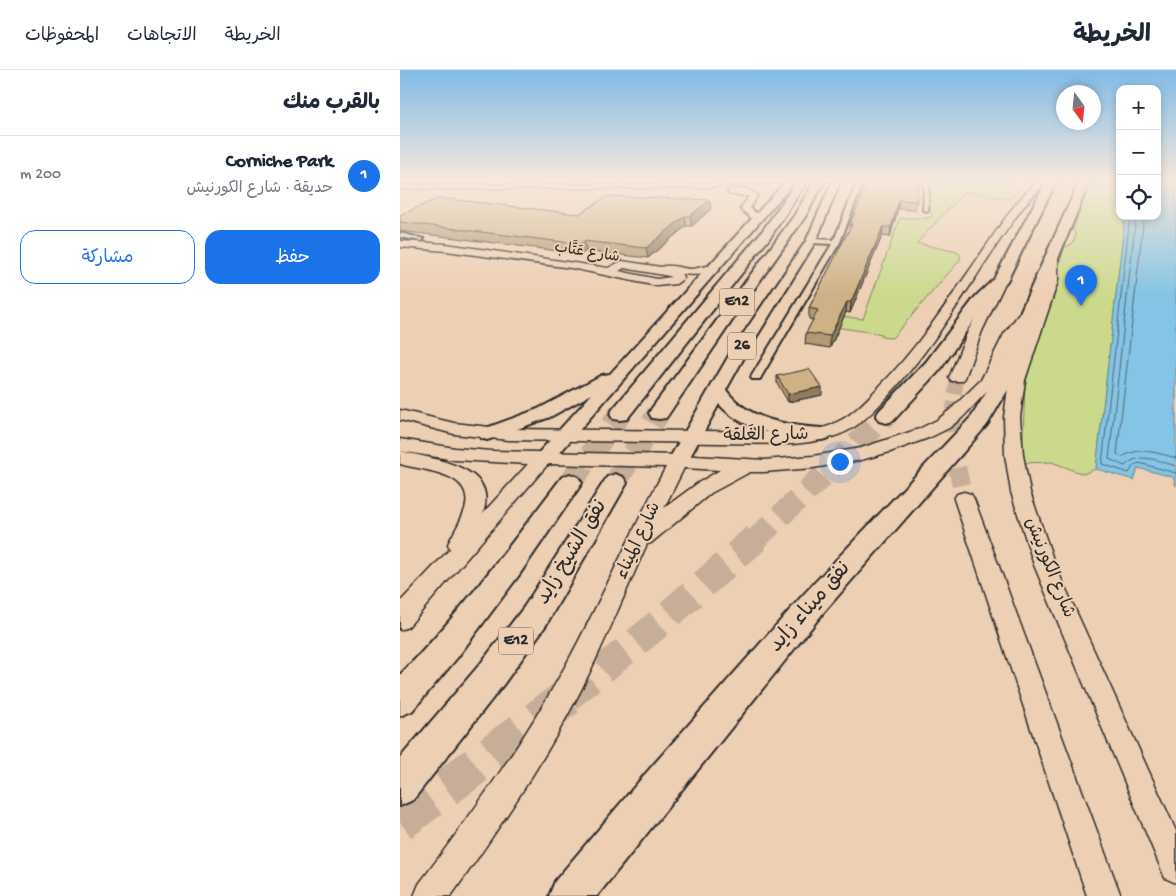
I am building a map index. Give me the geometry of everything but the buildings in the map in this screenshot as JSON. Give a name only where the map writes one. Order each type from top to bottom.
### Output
[{"type":"highway","name":"E12","points":[[620,414],[768,233],[775,219]]},
{"type":"highway","name":"E12","points":[[660,413],[735,304],[798,219]]},
{"type":"highway","points":[[886,416],[933,366],[980,299],[1000,281],[1032,219]]},
{"type":"highway","name":"شارع الكورنيش","points":[[1030,308],[1068,219]]},
{"type":"highway","name":"نفق ميناء زايد","points":[[570,896],[666,778],[813,604],[980,420],[999,388],[1030,308]]},
{"type":"highway","name":"نفق الشيخ زايد","points":[[400,700],[478,610],[570,483]]},
{"type":"highway","name":"نفق الشيخ زايد","points":[[400,787],[492,674],[535,616],[615,483]]},
{"type":"main road","points":[[400,618],[446,569],[523,480],[758,219]]},
{"type":"main road","name":"شارع الميناء","points":[[431,896],[485,821],[561,700],[589,648],[637,542],[678,461],[700,436],[718,390],[753,329],[812,238],[820,219]]},
{"type":"main road","name":"شارع الغَلقة","points":[[400,415],[452,429],[487,434],[793,438],[822,434],[845,425],[854,419],[904,370],[926,344],[1011,219]]},
{"type":"main road","points":[[957,378],[975,331],[1000,281]]},
{"type":"main road","name":"شارع الغَلقة","points":[[400,445],[455,454],[520,459],[678,461],[750,465],[790,464],[861,454],[906,441],[943,424],[971,401],[988,382],[1011,334],[1030,308]]},
{"type":"main road","points":[[487,434],[544,413],[594,387],[628,364]]},
{"type":"main road","points":[[718,390],[726,403],[732,408],[765,424],[786,431],[822,434]]},
{"type":"main road","points":[[520,459],[535,451],[542,441],[541,436]]},
{"type":"main road","points":[[700,436],[694,449],[694,456],[700,462]]},
{"type":"main road","points":[[400,457],[453,472],[473,485],[476,491],[478,498],[477,506],[446,569]]},
{"type":"main road","points":[[637,542],[676,509],[720,477],[730,471],[750,465]]},
{"type":"main road","points":[[964,499],[1104,896]]},
{"type":"main road","name":"شارع الكورنيش","points":[[1139,782],[1176,867]]},
{"type":"street","points":[[756,377],[838,240],[846,219]]},
{"type":"street","name":"شارع عَتَّاب","points":[[400,235],[686,272],[713,269]]},
{"type":"street","points":[[812,238],[838,240]]},
{"type":"street","name":"شارع عَتَّاب","points":[[400,239],[422,239]]},
{"type":"street","name":"شارع عَتَّاب","points":[[400,244],[464,251],[610,272],[660,283],[671,282],[678,278],[673,273],[622,264]]},
{"type":"street","name":"شارع الكورنيش","points":[[1053,256],[1052,281],[1017,380],[1013,397],[1012,436],[1016,467],[1024,508],[1045,564],[1139,782]]},
{"type":"street","points":[[610,272],[622,264]]},
{"type":"street","points":[[1139,782],[1176,843]]},
{"type":"green space","points":[[900,219],[940,219],[917,243],[957,252],[960,255],[960,260],[892,338],[881,337],[882,334],[828,326],[832,315],[863,319]]},
{"type":"green space","points":[[1077,219],[1125,220],[1096,469],[1083,474],[1052,462],[1022,463],[1025,385],[1064,248],[1073,243],[1076,235],[1073,230]]},
{"type":"water","points":[[1176,219],[1176,486],[1173,477],[1138,468],[1134,480],[1096,469],[1125,220]]},
{"type":"tunnel","points":[[952,415],[957,378]]},
{"type":"tunnel","points":[[570,483],[620,414],[619,416]]},
{"type":"tunnel","points":[[615,483],[658,414]]},
{"type":"tunnel","points":[[952,415],[954,453],[964,499]]},
{"type":"tunnel","points":[[755,540],[886,416]]},
{"type":"tunnel","points":[[568,697],[650,631],[756,538]]},
{"type":"tunnel","points":[[400,822],[569,696]]},
{"type":"place","name":"Corniche Park","points":[[1081,306]]}]
